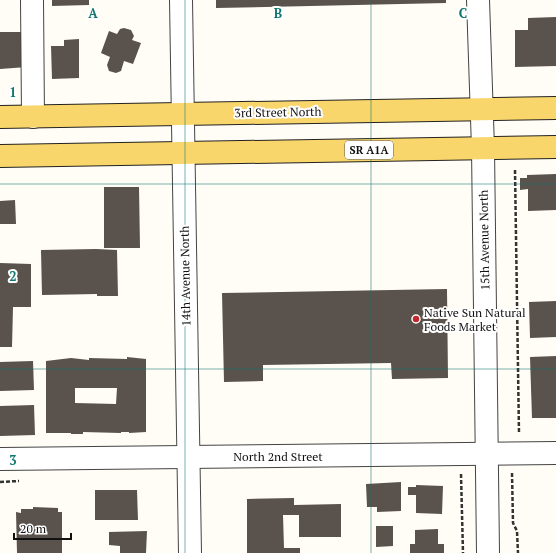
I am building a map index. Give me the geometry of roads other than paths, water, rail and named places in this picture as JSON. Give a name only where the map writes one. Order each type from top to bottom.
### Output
[{"type":"main road","name":"3rd Street North","points":[[0,117],[556,108]]},
{"type":"main road","name":"SR A1A","points":[[0,156],[556,147]]},
{"type":"street","points":[[32,0],[33,117]]},
{"type":"street","name":"14th Avenue North","points":[[181,0],[184,114],[182,153],[190,553]]},
{"type":"street","name":"15th Avenue North","points":[[478,0],[483,148],[488,553]]},
{"type":"street","name":"North 2nd Street","points":[[0,459],[189,456],[487,455],[515,444],[556,454]]},
{"type":"place","name":"Native Sun Natural Foods Market","points":[[416,319]]}]
